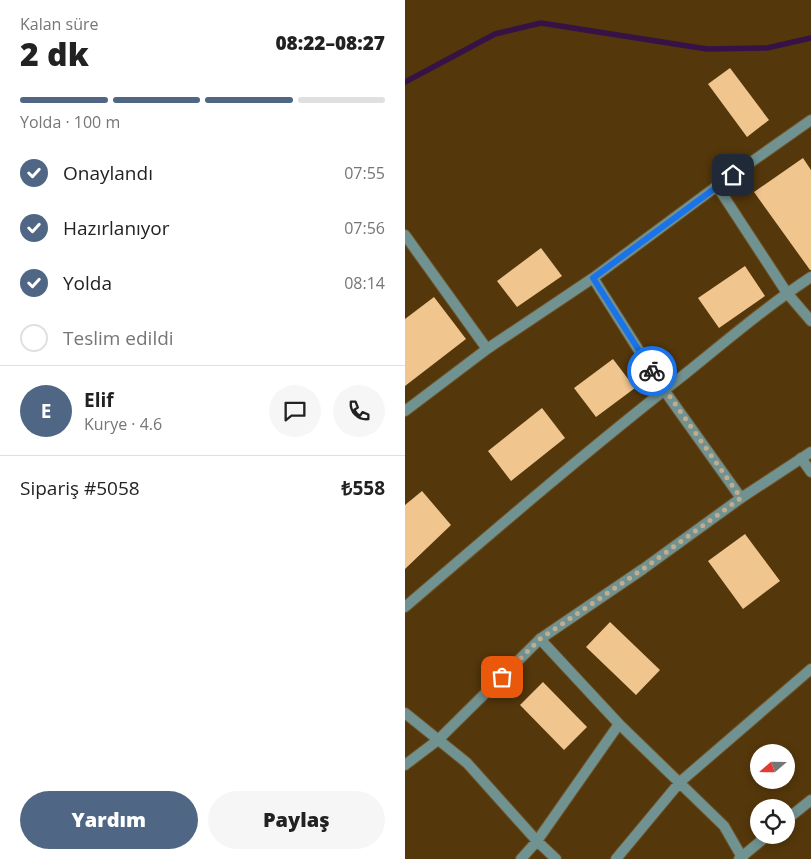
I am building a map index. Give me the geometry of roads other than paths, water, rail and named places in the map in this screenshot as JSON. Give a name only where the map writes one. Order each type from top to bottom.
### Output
[{"type":"street","points":[[405,411],[487,348],[593,278],[717,186],[811,120]]},
{"type":"street","points":[[717,186],[787,293],[811,320]]},
{"type":"street","points":[[405,235],[487,348]]},
{"type":"street","points":[[405,607],[538,492],[787,293],[811,277]]},
{"type":"street","points":[[593,278],[664,390],[741,498]]},
{"type":"street","points":[[405,764],[438,740],[540,639],[643,569],[741,498],[811,452]]},
{"type":"street","points":[[801,458],[811,472]]},
{"type":"street","points":[[540,639],[619,724],[724,826],[741,858],[757,844]]},
{"type":"street","points":[[616,859],[680,782],[811,669]]},
{"type":"street","points":[[405,713],[467,763],[537,841],[556,859]]},
{"type":"street","points":[[521,859],[537,841],[619,724]]},
{"type":"street","points":[[795,813],[811,800]]},
{"type":"waterway","points":[[405,82],[495,34],[541,23],[707,49],[767,48],[811,38]]}]
